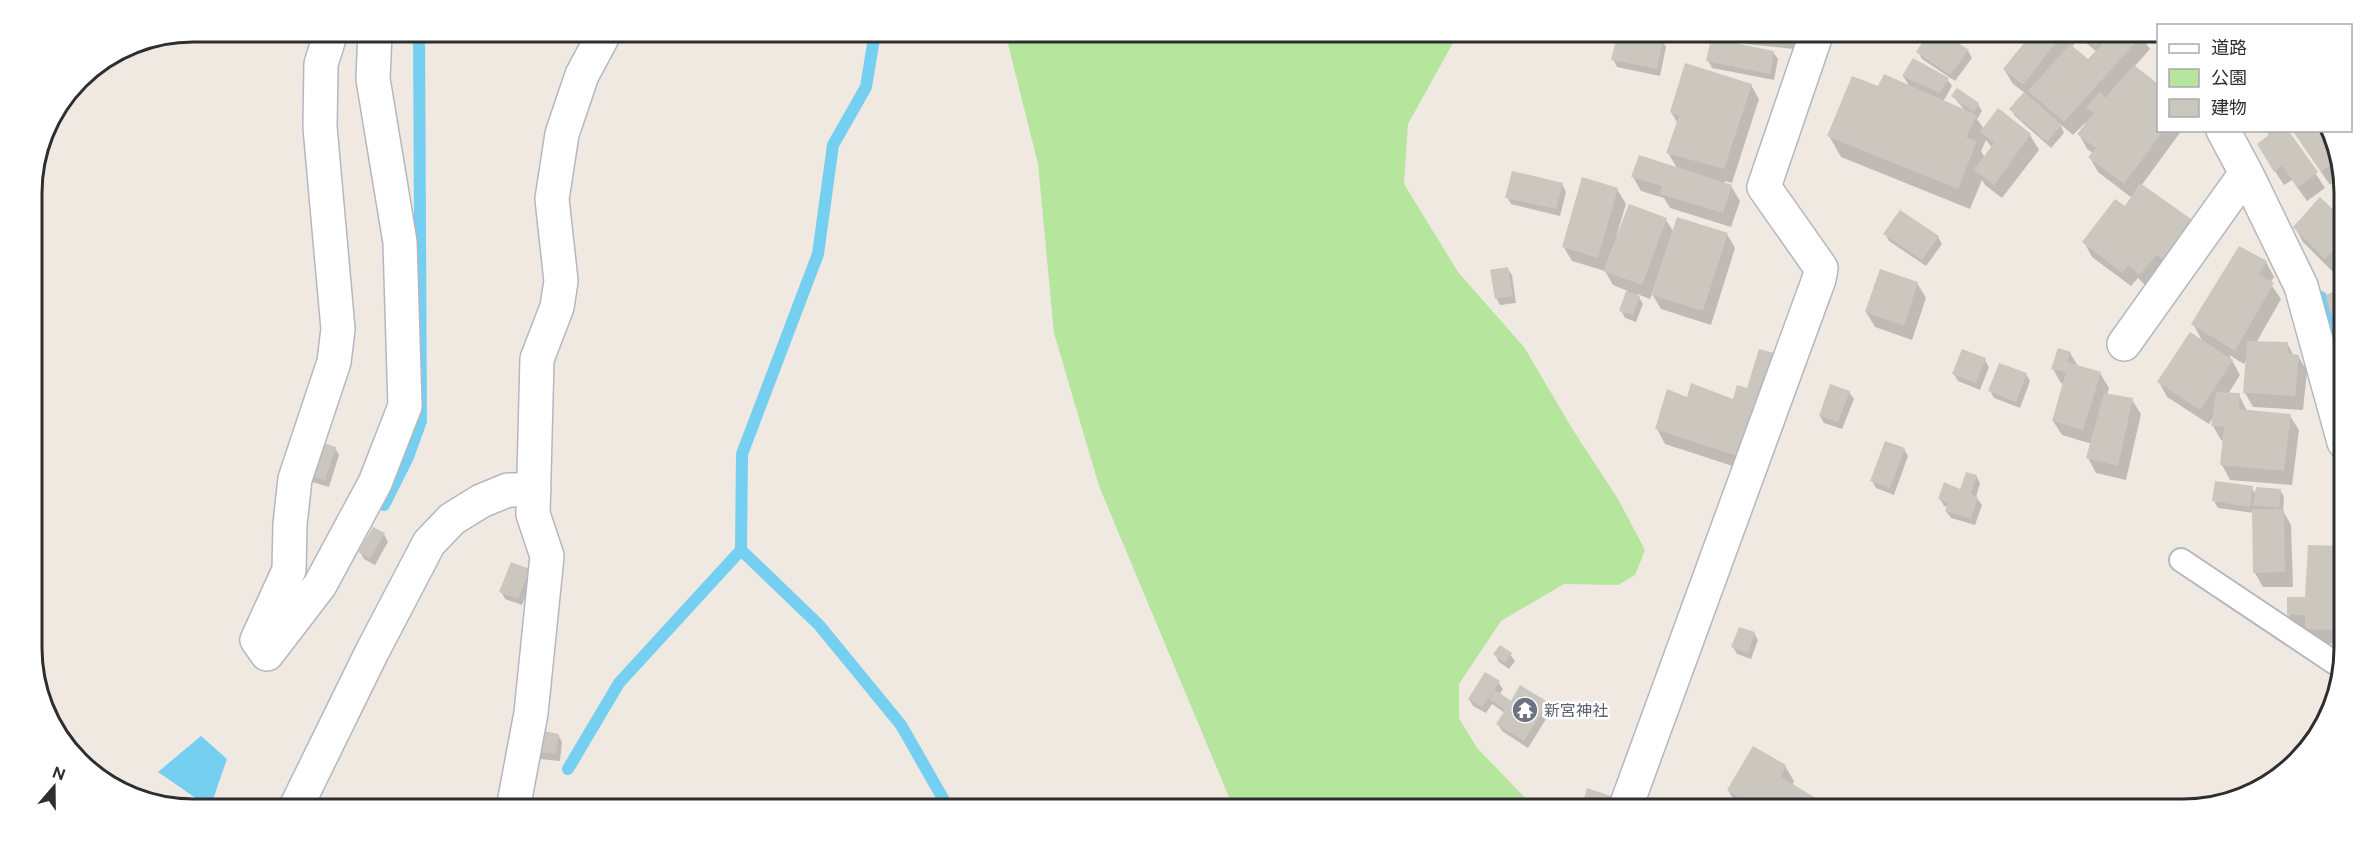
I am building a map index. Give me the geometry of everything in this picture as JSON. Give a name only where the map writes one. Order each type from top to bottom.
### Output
[{"type":"street","points":[[328,42],[321,64],[320,127],[338,329],[334,362],[295,479],[290,524],[289,570],[257,640],[267,654],[320,585],[375,483],[405,406],[400,242],[373,79],[375,42]]},
{"type":"street","points":[[515,799],[531,713],[547,556],[533,514],[537,359],[557,307],[561,281],[552,200],[562,134],[582,75],[600,42]]},
{"type":"street","points":[[1629,799],[1819,279],[1821,268],[1764,187],[1814,42]]},
{"type":"street","points":[[2224,132],[2301,286],[2334,406]]},
{"type":"street","points":[[2124,344],[2246,172]]},
{"type":"street","points":[[300,799],[372,652],[429,543],[452,519],[481,501],[508,490],[534,490]]},
{"type":"lane","points":[[2181,560],[2333,662]]},
{"type":"green space","points":[[1008,42],[1453,42],[1408,124],[1404,184],[1458,272],[1524,347],[1573,430],[1618,499],[1645,550],[1635,575],[1618,585],[1564,584],[1501,621],[1459,684],[1459,718],[1477,748],[1526,799],[1230,799],[1099,486],[1054,333],[1038,164]]},
{"type":"water","points":[[201,736],[227,759],[213,799],[197,799],[158,772]]},
{"type":"building","points":[[1616,42],[1662,42],[1657,69],[1611,60]]},
{"type":"building","points":[[1710,42],[1730,42],[1774,51],[1770,74],[1706,61]]},
{"type":"building","points":[[1922,42],[1957,42],[1969,50],[1950,75],[1916,52]]},
{"type":"building","points":[[2025,42],[2056,42],[2023,85],[2003,69]]},
{"type":"building","points":[[2104,42],[2136,42],[2064,122],[2028,91],[2070,44],[2088,59]]},
{"type":"building","points":[[1913,58],[1949,78],[1940,93],[1902,76]]},
{"type":"building","points":[[1685,63],[1752,84],[1724,169],[1666,153],[1679,116],[1670,112]]},
{"type":"building","points":[[2134,65],[2157,83],[2157,132],[2163,132],[2124,184],[2088,157],[2096,148],[2077,134],[2094,113],[2086,108],[2100,91],[2105,98]]},
{"type":"building","points":[[1884,74],[1977,115],[1966,137],[1977,141],[1958,189],[1827,136],[1852,76],[1878,86]]},
{"type":"building","points":[[1957,88],[1979,103],[1974,112],[1951,96]]},
{"type":"building","points":[[2024,92],[2062,125],[2047,142],[2009,109]]},
{"type":"building","points":[[1998,108],[2031,134],[1994,185],[1974,170],[1994,143],[1980,132]]},
{"type":"building","points":[[2272,132],[2289,132],[2318,172],[2298,187],[2282,166],[2274,172],[2257,144]]},
{"type":"building","points":[[2293,132],[2321,132],[2331,164],[2321,172]]},
{"type":"building","points":[[1639,155],[1732,185],[1723,213],[1660,194],[1662,186],[1631,177]]},
{"type":"building","points":[[1512,171],[1563,183],[1556,209],[1505,198]]},
{"type":"building","points":[[1582,177],[1618,188],[1598,258],[1562,247]]},
{"type":"building","points":[[2140,183],[2194,221],[2163,260],[2157,255],[2139,275],[2129,265],[2122,273],[2082,242],[2115,199],[2125,206]]},
{"type":"building","points":[[2320,197],[2334,210],[2334,249],[2325,259],[2293,227]]},
{"type":"building","points":[[1629,204],[1667,218],[1642,285],[1603,271]]},
{"type":"building","points":[[1900,210],[1939,236],[1922,260],[1883,234]]},
{"type":"building","points":[[1677,217],[1728,233],[1703,311],[1651,295]]},
{"type":"building","points":[[2239,246],[2267,261],[2259,275],[2274,283],[2235,351],[2191,324]]},
{"type":"building","points":[[1508,267],[1513,296],[1495,299],[1490,270]]},
{"type":"building","points":[[1880,269],[1918,282],[1904,326],[1865,312]]},
{"type":"building","points":[[1626,291],[1640,296],[1633,315],[1619,311]]},
{"type":"building","points":[[2334,291],[2334,312],[2330,313],[2326,295]]},
{"type":"building","points":[[2190,332],[2233,360],[2200,410],[2157,382]]},
{"type":"building","points":[[2247,341],[2288,342],[2288,353],[2299,355],[2295,396],[2243,393]]},
{"type":"building","points":[[2058,348],[2071,352],[2067,362],[2101,372],[2083,430],[2052,421],[2066,372],[2051,369]]},
{"type":"building","points":[[1759,349],[1778,354],[1740,457],[1655,429],[1667,389],[1687,397],[1691,383],[1733,399],[1737,385],[1747,388]]},
{"type":"building","points":[[1962,349],[1986,358],[1976,383],[1952,374]]},
{"type":"building","points":[[1999,363],[2027,373],[2016,402],[1988,391]]},
{"type":"building","points":[[1830,384],[1850,391],[1838,422],[1819,416]]},
{"type":"building","points":[[2216,392],[2240,393],[2239,409],[2291,414],[2284,471],[2220,465],[2224,427],[2211,426]]},
{"type":"building","points":[[2104,393],[2133,398],[2118,466],[2086,458]]},
{"type":"building","points":[[315,440],[336,447],[325,480],[304,474]]},
{"type":"building","points":[[1885,441],[1905,448],[1890,488],[1870,481]]},
{"type":"building","points":[[1966,472],[1977,475],[1971,494],[1978,497],[1971,519],[1945,511],[1948,503],[1938,499],[1944,482],[1960,489]]},
{"type":"building","points":[[2215,481],[2253,486],[2250,507],[2212,501]]},
{"type":"building","points":[[2256,487],[2281,489],[2279,508],[2253,505]]},
{"type":"building","points":[[2252,509],[2284,509],[2285,572],[2253,573]]},
{"type":"building","points":[[373,527],[385,533],[370,559],[358,552]]},
{"type":"building","points":[[2308,545],[2334,546],[2334,630],[2305,629],[2305,615],[2287,615],[2287,597],[2305,597]]},
{"type":"building","points":[[511,562],[530,569],[518,599],[499,592]]},
{"type":"building","points":[[1739,627],[1755,632],[1748,653],[1731,647]]},
{"type":"building","points":[[1500,645],[1512,653],[1505,663],[1493,654]]},
{"type":"building","points":[[1485,672],[1500,681],[1494,689],[1511,701],[1520,685],[1548,702],[1524,741],[1496,724],[1505,710],[1489,699],[1493,692],[1482,707],[1468,699]]},
{"type":"building","points":[[538,730],[559,734],[556,754],[535,752]]},
{"type":"building","points":[[1753,746],[1786,765],[1781,777],[1817,799],[1741,799],[1727,790]]},
{"type":"building","points":[[1587,788],[1611,796],[1610,799],[1584,799]]},
{"type":"waterway","points":[[384,505],[408,457],[421,421],[419,42]]},
{"type":"waterway","points":[[568,769],[619,683],[741,550],[742,454],[818,254],[833,145],[866,87],[873,42]]},
{"type":"waterway","points":[[2321,297],[2334,340]]},
{"type":"waterway","points":[[741,550],[819,625],[901,725],[943,799]]},
{"type":"place","name":"新宮神社","points":[[1525,710]]}]
